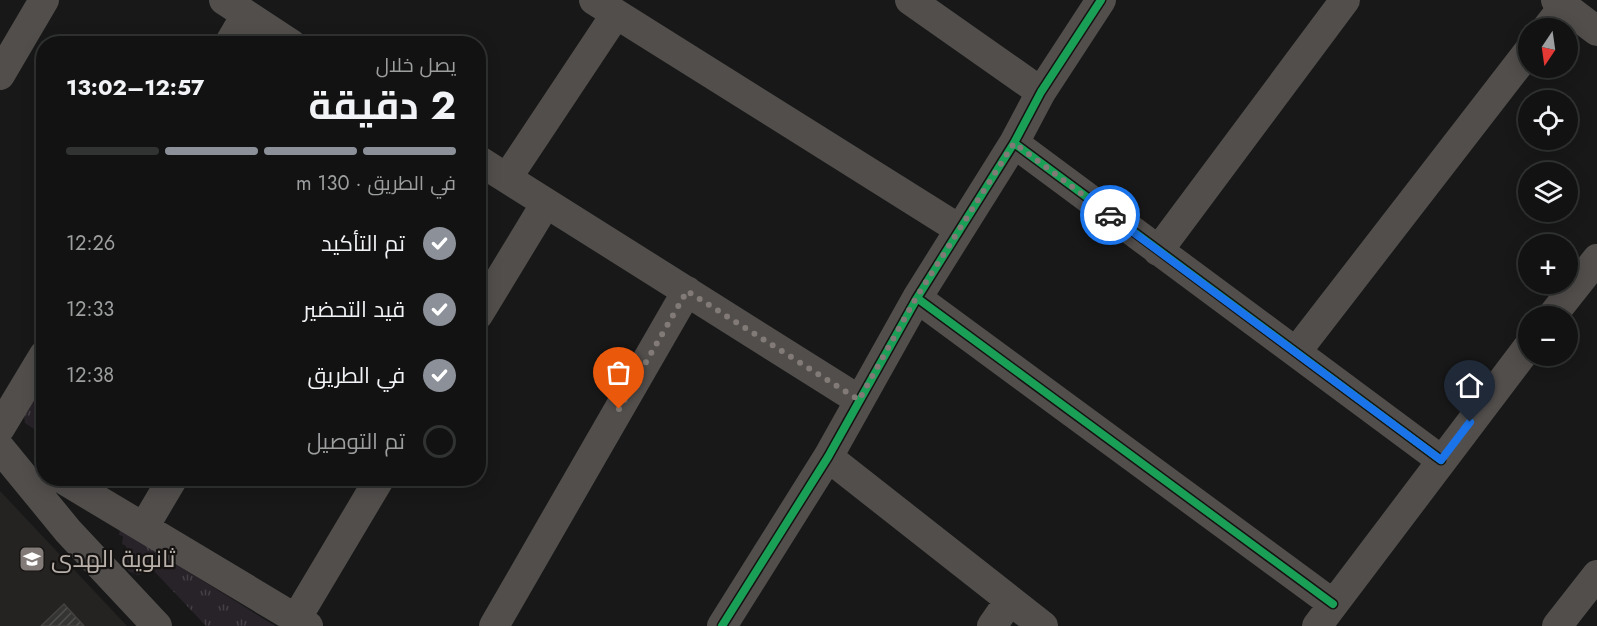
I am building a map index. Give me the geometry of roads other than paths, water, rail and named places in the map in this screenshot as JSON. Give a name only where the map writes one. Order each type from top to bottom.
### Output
[{"type":"street","points":[[0,75],[44,0]]},
{"type":"street","points":[[910,0],[1041,92]]},
{"type":"street","points":[[729,623],[828,456],[916,298],[1014,143],[1041,92],[1101,0]]},
{"type":"street","points":[[1158,251],[1345,0]]},
{"type":"street","points":[[507,178],[605,7],[959,229]]},
{"type":"street","points":[[230,36],[235,8],[279,36]]},
{"type":"street","points":[[1555,12],[1597,31]]},
{"type":"street","points":[[1296,352],[1518,65]]},
{"type":"street","points":[[1014,143],[1441,460]]},
{"type":"street","points":[[486,165],[859,400]]},
{"type":"street","points":[[486,302],[546,203]]},
{"type":"street","points":[[1560,306],[1597,259]]},
{"type":"street","points":[[494,626],[687,291]]},
{"type":"street","points":[[916,298],[1325,615],[1518,360]]},
{"type":"street","points":[[0,428],[36,368]]},
{"type":"street","points":[[0,443],[36,464]]},
{"type":"street","points":[[0,448],[68,531],[157,626]]},
{"type":"street","points":[[828,456],[1043,626]]},
{"type":"street","points":[[75,486],[302,622],[376,486]]},
{"type":"street","points":[[144,527],[168,486]]},
{"type":"street","points":[[1557,626],[1597,575]]},
{"type":"street","points":[[992,626],[1010,600]]},
{"type":"place","name":"ثانوية الهدى","points":[[32,559]]}]
